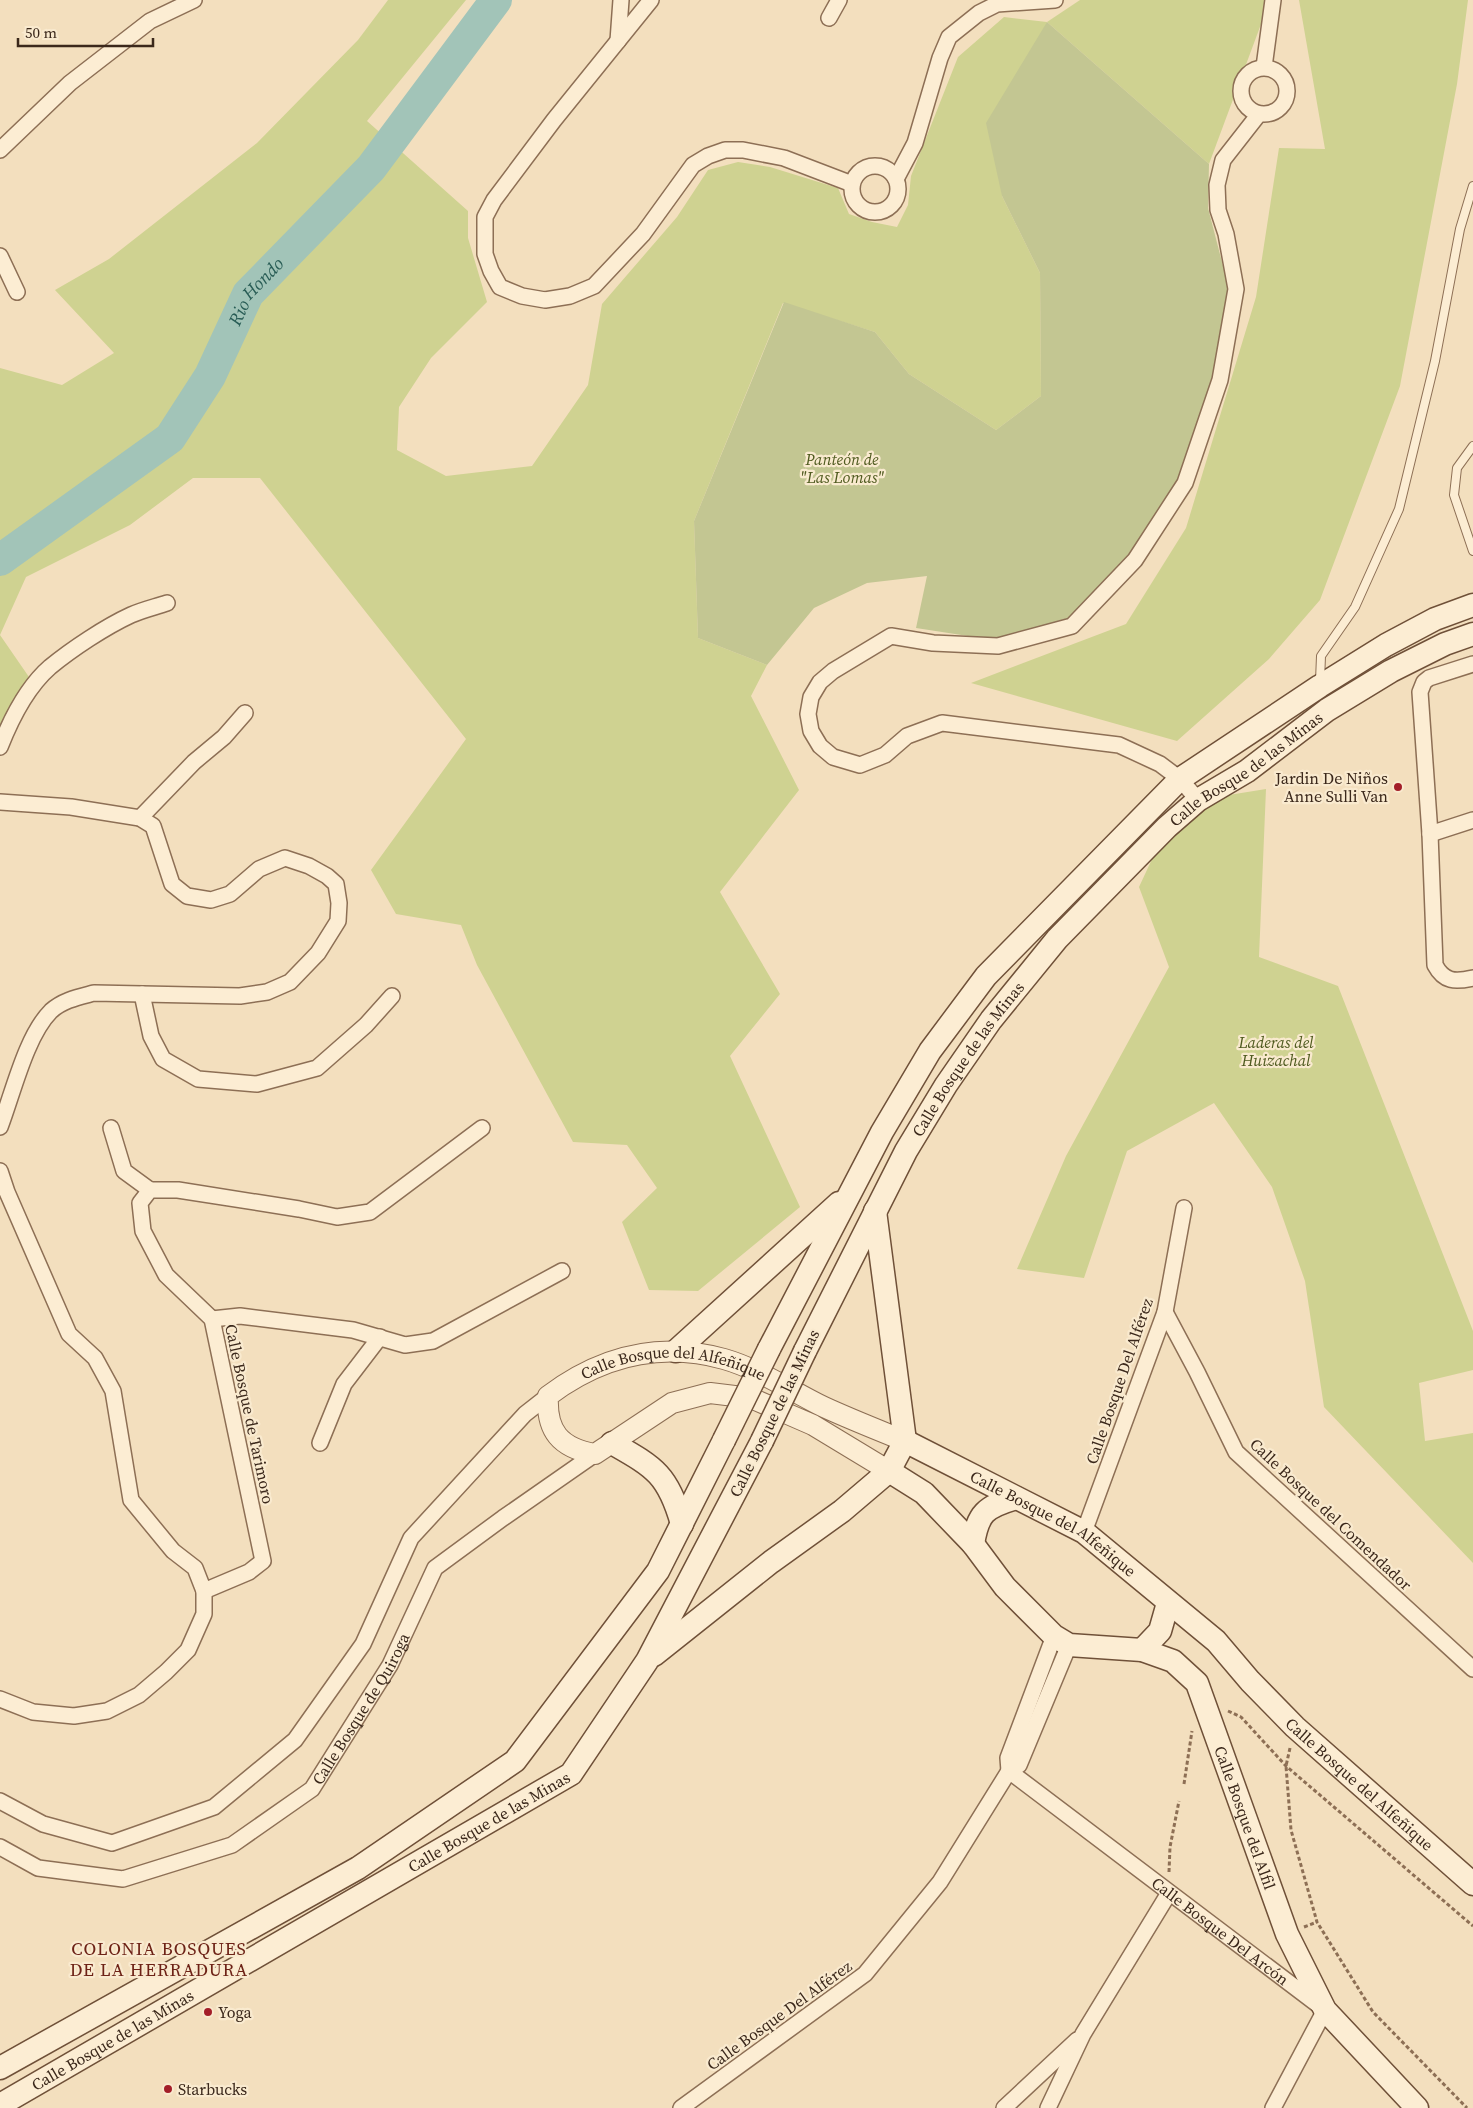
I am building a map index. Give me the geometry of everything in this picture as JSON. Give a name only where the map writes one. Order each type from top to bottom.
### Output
[{"type":"main road","name":"Calle Bosque de las Minas","points":[[0,2068],[358,1868],[515,1761],[658,1571],[769,1349],[882,1132],[930,1051],[986,976],[1180,779],[1320,686],[1386,646],[1435,619],[1473,605]]},
{"type":"main road","name":"Calle Bosque de las Minas","points":[[0,2105],[571,1774],[647,1661],[762,1441],[911,1142],[946,1085],[991,1020],[1058,939],[1167,827],[1198,800],[1247,771],[1327,710],[1391,671],[1445,644],[1473,634]]},
{"type":"main road","points":[[676,1352],[851,1192]]},
{"type":"main road","points":[[647,1661],[771,1562],[842,1511],[889,1471],[905,1441],[875,1211]]},
{"type":"main road","name":"Calle Bosque del Alfeñique","points":[[905,1441],[1084,1532],[1216,1641],[1250,1681],[1295,1727],[1473,1884]]},
{"type":"main road","points":[[603,1448],[650,1465],[665,1483],[676,1502],[682,1524]]},
{"type":"main road","name":"Calle Bosque del Alfeñique","points":[[889,1471],[924,1493],[972,1544],[1005,1587],[1062,1641]]},
{"type":"main road","points":[[972,1544],[976,1525],[986,1510],[1016,1498]]},
{"type":"main road","points":[[1062,1641],[1142,1650],[1160,1631],[1168,1603]]},
{"type":"main road","name":"Calle Bosque del Alfil","points":[[1142,1650],[1173,1661],[1197,1683],[1287,1934],[1325,2010]]},
{"type":"main road","points":[[178,1969],[193,1993]]},
{"type":"main road","name":"Calle Bosque Del Arcón","points":[[1325,2010],[1418,2108]]},
{"type":"street","points":[[0,150],[70,84],[150,21],[194,0]]},
{"type":"street","points":[[618,41],[621,0]]},
{"type":"street","points":[[651,0],[548,127],[494,200],[485,217],[485,254],[490,271],[500,287],[522,296],[544,300],[570,296],[594,286],[643,234],[693,165],[708,156],[725,150],[743,150],[784,158],[852,184]]},
{"type":"street","points":[[829,18],[839,0]]},
{"type":"street","points":[[896,179],[915,142],[940,58],[949,37],[979,12],[997,4],[1055,0]]},
{"type":"street","points":[[1264,67],[1273,0]]},
{"type":"street","points":[[1264,67],[1280,73],[1288,89],[1286,98],[1276,111],[1268,114],[1259,114],[1246,106],[1240,92],[1244,78],[1249,72],[1264,67]]},
{"type":"street","points":[[1198,800],[1180,779],[1160,764],[1119,745],[942,723],[907,736],[885,755],[860,765],[833,758],[820,746],[811,731],[808,714],[811,697],[820,682],[833,671],[891,636],[933,643],[998,646],[1072,626],[1135,560],[1185,483],[1220,380],[1236,289],[1226,234],[1218,210],[1217,185],[1223,160],[1259,114]]},
{"type":"street","points":[[869,166],[882,167],[888,170],[896,179],[899,189],[892,207],[883,212],[873,213],[863,210],[856,203],[852,194],[852,184],[858,173],[869,166]]},
{"type":"street","points":[[0,256],[17,292]]},
{"type":"street","points":[[0,747],[6,730],[27,694],[50,668],[90,639],[130,616],[166,603]]},
{"type":"street","points":[[1473,664],[1429,678],[1424,682],[1420,692],[1430,834],[1435,965],[1441,975],[1454,981],[1473,978]]},
{"type":"street","points":[[140,818],[194,762],[224,737],[245,714]]},
{"type":"street","points":[[0,802],[71,807],[140,818],[153,826],[172,884],[187,896],[212,900],[230,894],[259,869],[285,858],[309,866],[327,876],[336,884],[339,903],[338,921],[318,953],[290,982],[268,992],[240,996],[94,993],[72,999],[53,1010],[37,1028],[0,1127]]},
{"type":"street","points":[[1430,834],[1473,820]]},
{"type":"street","points":[[142,994],[151,1036],[163,1059],[198,1080],[257,1084],[317,1068],[366,1025],[392,996]]},
{"type":"street","points":[[111,1128],[124,1172],[150,1190],[178,1190],[299,1209],[337,1217],[370,1212],[482,1128]]},
{"type":"street","points":[[0,1171],[6,1192],[69,1334],[95,1358],[113,1391],[131,1500],[172,1551],[195,1568],[204,1591],[204,1614],[188,1650],[139,1695],[107,1711],[74,1716],[33,1712],[0,1699]]},
{"type":"street","name":"Calle Bosque de Tarimoro","points":[[150,1190],[140,1203],[143,1231],[166,1275],[212,1319],[263,1561],[249,1572],[204,1591]]},
{"type":"street","name":"Calle Bosque Del Alférez","points":[[1084,1532],[1165,1312],[1184,1208]]},
{"type":"street","points":[[212,1319],[240,1316],[353,1330],[405,1345],[432,1341],[562,1271]]},
{"type":"street","name":"Calle Bosque del Comendador","points":[[1165,1312],[1236,1452],[1473,1669]]},
{"type":"street","points":[[320,1443],[344,1384],[380,1337]]},
{"type":"street","name":"Calle Bosque del Alfeñique","points":[[548,1396],[586,1371],[610,1361],[630,1356],[676,1352],[709,1356],[749,1368],[826,1408],[905,1441]]},
{"type":"street","name":"Calle Bosque del Alfeñique","points":[[603,1448],[672,1403],[710,1392],[751,1398],[812,1425],[889,1471]]},
{"type":"street","points":[[548,1396],[547,1413],[552,1429],[563,1442],[578,1451],[603,1448]]},
{"type":"street","name":"Calle Bosque de Quiroga","points":[[0,1801],[43,1824],[112,1843],[214,1807],[295,1740],[363,1644],[411,1538],[525,1414],[548,1396]]},
{"type":"street","name":"Calle Bosque de Quiroga","points":[[4,1854],[38,1868],[122,1879],[232,1845],[312,1789],[390,1665],[435,1568],[603,1448]]},
{"type":"street","name":"Calle Bosque Del Alférez","points":[[681,2108],[864,1974],[940,1882],[1009,1770],[1008,1758],[1062,1641]]},
{"type":"street","name":"Calle Bosque Del Arcón","points":[[1009,1770],[1325,2010]]},
{"type":"street","points":[[1048,2108],[1083,2034],[1169,1893]]},
{"type":"street","points":[[1273,2108],[1325,2010]]},
{"type":"street","points":[[1004,2108],[1083,2034]]},
{"type":"lane","points":[[1320,686],[1321,656],[1355,607],[1399,509],[1435,361],[1460,229],[1473,186]]},
{"type":"lane","points":[[1473,446],[1457,468],[1454,495],[1473,551]]},
{"type":"path","points":[[1467,2108],[1373,2012],[1317,1922],[1290,1830],[1286,1766],[1473,1926]]},
{"type":"path","points":[[1169,1893],[1170,1847],[1179,1801]]},
{"type":"green space","points":[[388,0],[466,0],[367,121],[468,211],[468,238],[487,302],[431,358],[399,407],[397,450],[446,476],[532,466],[588,385],[602,304],[677,217],[708,170],[738,162],[770,167],[838,188],[849,214],[872,222],[897,227],[908,205],[911,176],[958,57],[1004,17],[1047,22],[1002,196],[1040,273],[1041,396],[996,430],[909,374],[875,332],[783,303],[694,521],[698,638],[767,665],[751,696],[799,790],[720,892],[780,994],[730,1056],[800,1207],[698,1291],[649,1290],[622,1222],[657,1188],[627,1145],[573,1142],[477,965],[461,925],[396,914],[371,870],[466,739],[260,478],[193,478],[130,525],[26,577],[0,635],[0,368],[62,385],[114,353],[55,290],[109,259],[257,143],[358,40]]},
{"type":"green space","points":[[1080,0],[1270,0],[1209,164],[1047,22]]},
{"type":"green space","points":[[1299,0],[1468,0],[1457,84],[1400,386],[1320,600],[1269,659],[1177,741],[971,683],[1126,624],[1186,528],[1256,297],[1279,148],[1325,149]]},
{"type":"green space","name":"Panteón de \"Las Lomas\"","points":[[1047,22],[1209,164],[1208,208],[1229,289],[1211,383],[1178,481],[1128,555],[1068,618],[994,640],[916,628],[927,576],[867,583],[814,608],[767,665],[698,638],[694,521],[784,302],[875,332],[909,374],[996,430],[1041,396],[1040,273],[1002,196],[986,123]]},
{"type":"green space","points":[[0,635],[29,677],[0,736]]},
{"type":"green space","name":"Laderas del Huizachal","points":[[1266,789],[1259,957],[1338,986],[1473,1331],[1473,1370],[1419,1383],[1425,1441],[1473,1433],[1473,1563],[1324,1407],[1305,1281],[1272,1187],[1214,1103],[1127,1151],[1084,1278],[1017,1269],[1066,1156],[1169,967],[1139,887],[1167,827],[1198,800]]},
{"type":"waterway","name":"Rio Hondo","points":[[0,560],[170,438],[210,376],[248,294],[371,168],[496,0]]},
{"type":"place","name":"Jardin De Niños Anne Sulli Van","points":[[1398,787]]},
{"type":"place","name":"Yoga","points":[[208,2012]]},
{"type":"place","name":"Starbucks","points":[[168,2089]]},
{"type":"district","name":"COLONIA BOSQUES DE LA HERRADURA","points":[[159,1959]]}]
